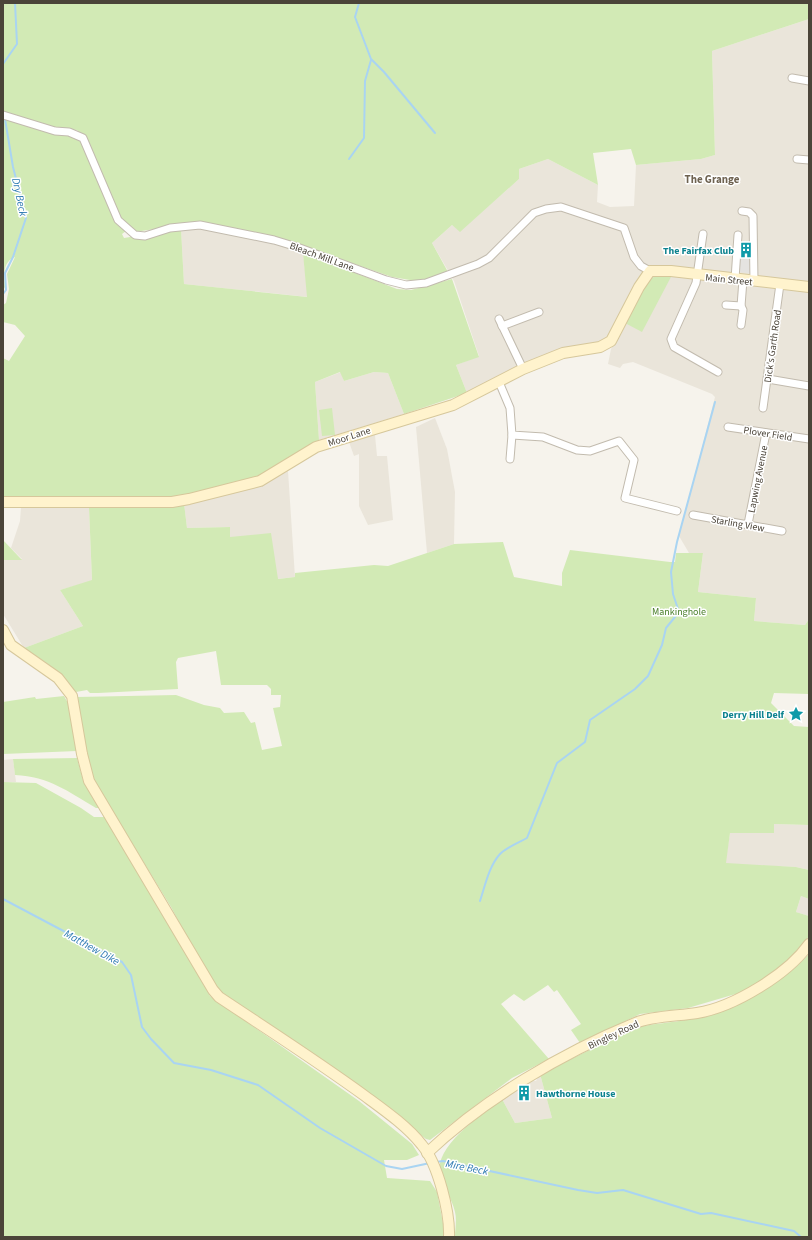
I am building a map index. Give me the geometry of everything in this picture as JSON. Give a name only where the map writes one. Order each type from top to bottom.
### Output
[{"type":"street","points":[[792,78],[809,81]]},
{"type":"street","name":"Bleach Mill Lane","points":[[3,115],[55,131],[69,132],[83,138],[118,220],[135,235],[145,236],[170,228],[200,225],[286,243],[386,280],[414,286],[478,264],[500,248],[534,213],[561,207],[624,228],[634,257],[641,266],[650,271]]},
{"type":"street","points":[[797,159],[809,160]]},
{"type":"street","points":[[742,211],[750,212],[753,216],[754,281]]},
{"type":"street","points":[[703,234],[696,283],[671,339],[674,347],[718,372]]},
{"type":"street","points":[[738,235],[739,280],[741,306],[743,310],[741,325]]},
{"type":"street","name":"Main Street","points":[[650,271],[809,287]]},
{"type":"street","name":"Moor Lane","points":[[3,502],[172,502],[260,481],[316,447],[453,405],[523,369],[563,353],[600,347],[611,341],[639,287],[650,271]]},
{"type":"street","name":"Dick's Garth Road","points":[[763,408],[780,284]]},
{"type":"street","points":[[726,305],[741,306]]},
{"type":"street","points":[[502,326],[539,312]]},
{"type":"street","points":[[499,319],[523,369]]},
{"type":"street","points":[[768,379],[809,386]]},
{"type":"street","points":[[499,382],[510,408],[512,436],[510,459]]},
{"type":"street","name":"Plover Field","points":[[728,427],[809,439]]},
{"type":"street","name":"Lapwing Avenue","points":[[748,524],[766,433]]},
{"type":"street","points":[[512,436],[543,437],[577,450],[590,451],[619,441],[634,460],[625,498],[677,512]]},
{"type":"street","name":"Starling View","points":[[693,515],[782,531]]},
{"type":"street","points":[[3,630],[11,645],[58,678],[72,696],[82,754],[89,781],[213,990],[219,997],[341,1078],[387,1112],[416,1137],[428,1153],[446,1203],[449,1237]]},
{"type":"street","name":"Bingley Road","points":[[428,1153],[485,1107],[533,1073],[636,1022],[700,1012],[729,1004],[743,998],[793,962],[809,944]]},
{"type":"shaded area","points":[[809,19],[809,619],[805,625],[754,621],[756,598],[698,592],[703,553],[689,553],[679,536],[715,397],[712,394],[633,362],[623,364],[620,368],[608,364],[611,349],[625,323],[601,343],[556,350],[526,362],[467,393],[456,365],[479,356],[454,281],[432,243],[452,225],[460,231],[519,179],[519,169],[548,159],[598,185],[597,202],[610,207],[634,206],[636,165],[701,159],[715,155],[712,51]]},
{"type":"shaded area","points":[[199,228],[283,244],[303,253],[308,297],[184,284],[181,229]]},
{"type":"shaded area","points":[[740,258],[752,258],[752,266],[749,273],[740,272]]},
{"type":"shaded area","points":[[341,372],[344,381],[374,372],[388,373],[404,414],[319,440],[315,382]]},
{"type":"shaded area","points":[[435,418],[447,449],[455,492],[454,544],[427,553],[416,427]]},
{"type":"shaded area","points":[[375,435],[377,456],[387,456],[393,520],[368,525],[359,506],[359,454],[354,456],[349,442]]},
{"type":"shaded area","points":[[288,471],[295,577],[277,579],[230,537],[229,527],[187,528],[184,503],[226,495],[261,485]]},
{"type":"shaded area","points":[[21,507],[89,508],[92,581],[60,590],[83,626],[24,648],[3,614],[3,560],[22,559],[11,548],[20,521]]},
{"type":"shaded area","points":[[13,759],[16,782],[3,782],[3,760]]},
{"type":"shaded area","points":[[774,824],[809,825],[809,870],[796,867],[725,864],[730,833],[773,833]]},
{"type":"shaded area","points":[[801,896],[809,899],[809,916],[796,912]]},
{"type":"shaded area","points":[[540,1074],[552,1118],[515,1123],[502,1099],[531,1081],[536,1081]]},
{"type":"green space","points":[[3,3],[809,3],[809,19],[712,51],[715,155],[701,159],[636,165],[631,149],[593,153],[598,185],[548,159],[519,169],[519,179],[460,232],[452,225],[432,243],[448,272],[431,279],[416,281],[392,277],[326,254],[201,222],[135,232],[118,217],[90,146],[77,130],[52,128],[3,114]]},
{"type":"green space","points":[[3,118],[70,134],[81,140],[113,218],[126,231],[122,234],[124,238],[181,229],[184,284],[307,297],[303,253],[397,289],[411,290],[452,279],[479,357],[456,365],[467,393],[404,414],[388,373],[374,372],[344,381],[340,372],[315,382],[319,440],[257,482],[184,496],[3,499],[3,358],[9,361],[25,336],[15,325],[3,322],[3,305],[6,303],[9,289],[7,274],[15,257],[8,262],[6,266],[4,274],[5,287],[3,290]]},
{"type":"green space","points":[[658,275],[672,275],[642,332],[625,323],[648,280]]},
{"type":"green space","points":[[332,408],[335,435],[322,436],[319,410]]},
{"type":"green space","name":"Mankinghole","points":[[184,503],[187,528],[230,527],[230,537],[271,533],[278,579],[295,577],[295,573],[374,565],[388,566],[454,544],[503,542],[514,577],[562,586],[562,573],[570,550],[670,562],[675,562],[676,553],[703,553],[698,592],[756,598],[754,621],[805,625],[809,619],[809,694],[774,693],[771,703],[794,726],[809,727],[809,825],[774,824],[774,833],[730,833],[726,863],[796,867],[809,870],[809,899],[801,896],[796,912],[809,916],[809,936],[807,939],[787,962],[768,977],[739,993],[688,1008],[640,1014],[580,1043],[571,1030],[581,1024],[557,990],[554,992],[548,985],[524,1001],[514,994],[501,1004],[549,1059],[512,1078],[430,1140],[426,1139],[373,1097],[218,991],[210,980],[171,907],[92,778],[77,697],[176,695],[204,705],[220,708],[224,713],[244,712],[251,723],[255,722],[262,750],[282,746],[273,708],[280,707],[281,695],[271,695],[271,689],[267,685],[221,685],[216,651],[178,658],[176,662],[178,689],[98,693],[90,693],[87,690],[76,692],[48,664],[24,648],[83,626],[60,590],[92,580],[89,508]]},
{"type":"green space","points":[[3,540],[22,560],[3,560]]},
{"type":"green space","points":[[64,696],[69,705],[77,751],[3,754],[3,702],[35,697],[36,699]]},
{"type":"green space","points":[[77,758],[83,780],[100,808],[96,808],[58,786],[48,782],[27,776],[15,775],[13,759]]},
{"type":"green space","points":[[3,782],[36,783],[94,817],[105,817],[167,918],[210,996],[359,1101],[412,1144],[419,1155],[407,1160],[384,1160],[387,1178],[430,1181],[437,1192],[443,1223],[446,1225],[446,1237],[3,1237]]},
{"type":"green space","points":[[809,954],[809,1237],[455,1237],[455,1212],[441,1177],[440,1162],[445,1151],[453,1141],[473,1121],[502,1099],[515,1123],[552,1118],[540,1074],[635,1028],[690,1019],[748,996],[780,979],[790,972]]},
{"type":"waterway","name":"Dry Beck","points":[[3,64],[17,44],[15,3]]},
{"type":"waterway","points":[[359,3],[355,17],[371,59],[384,72],[435,133]]},
{"type":"waterway","points":[[349,159],[364,138],[365,81],[371,60]]},
{"type":"waterway","name":"Dry Beck","points":[[3,294],[6,290],[5,273],[13,257],[26,218],[13,167],[5,119]]},
{"type":"waterway","points":[[480,901],[488,876],[496,859],[506,849],[527,838],[557,763],[585,742],[590,720],[635,689],[648,676],[662,645],[666,628],[679,612],[673,594],[671,572],[677,542],[715,402]]},
{"type":"waterway","name":"Mire Beck","points":[[3,899],[122,962],[131,975],[142,1027],[151,1039],[174,1063],[211,1070],[258,1085],[320,1128],[386,1166],[402,1169],[430,1163]]},
{"type":"waterway","name":"Mire Beck","points":[[436,1162],[443,1161],[597,1193],[623,1190],[701,1214],[711,1213],[794,1231],[801,1237]]},
{"type":"place","name":"The Fairfax Club","points":[[746,250]]},
{"type":"place","name":"Derry Hill Delf","points":[[796,714]]},
{"type":"place","name":"Hawthorne House","points":[[524,1093]]},
{"type":"district","name":"The Grange","points":[[712,179]]},
{"type":"water label","name":"Matthew Dike","points":[[92,947]]}]
